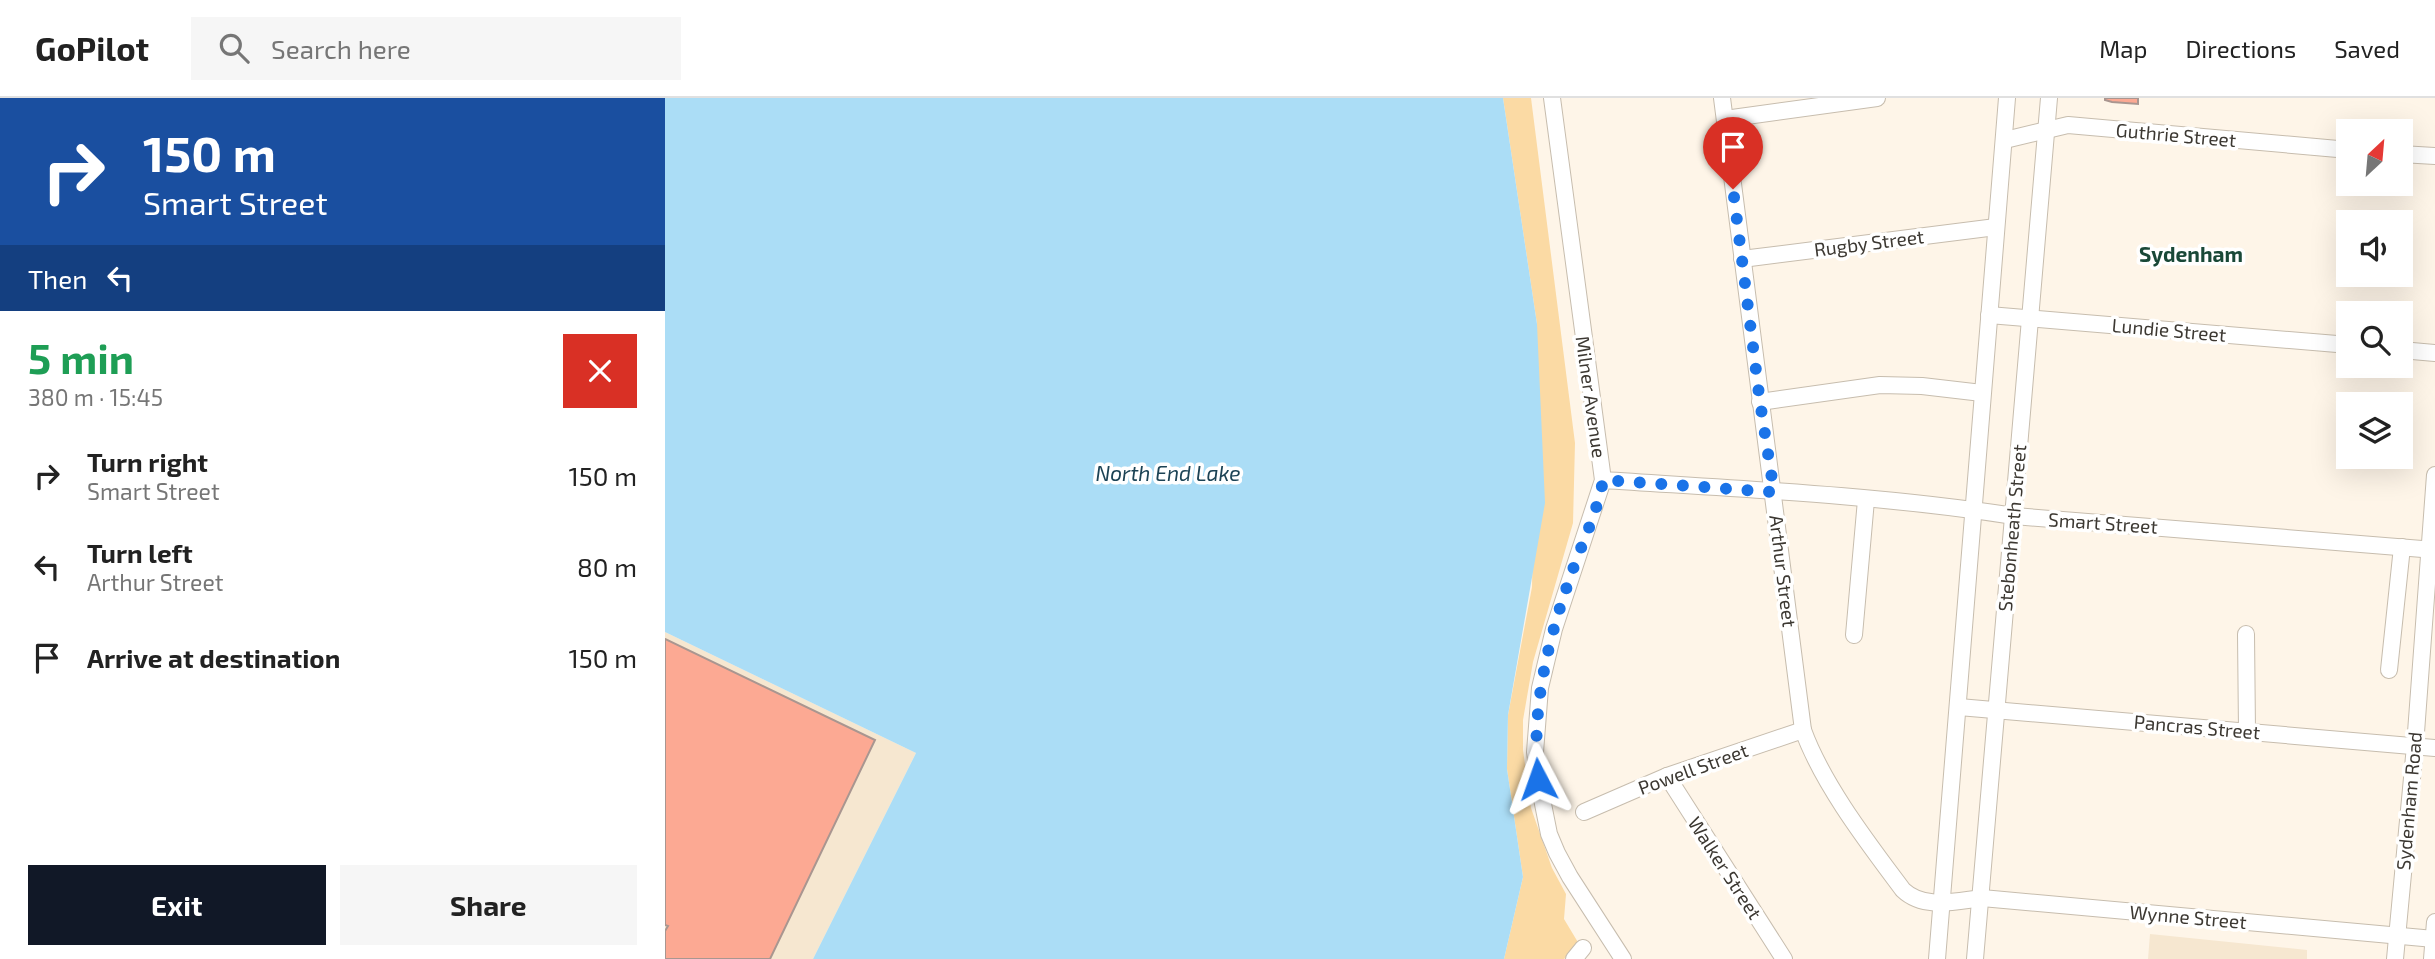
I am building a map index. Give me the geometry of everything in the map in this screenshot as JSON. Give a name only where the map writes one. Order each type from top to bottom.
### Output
[{"type":"street","name":"Milner Avenue","points":[[1552,98],[1603,480],[1564,594],[1549,652],[1540,688],[1535,752],[1549,834],[1557,853],[1623,959]]},
{"type":"street","name":"Arthur Street","points":[[1722,98],[1803,730],[1829,782],[1903,890],[1918,901],[1943,902]]},
{"type":"street","points":[[1725,118],[1877,98]]},
{"type":"street","name":"Stebonheath Street","points":[[1937,959],[2007,98]]},
{"type":"street","name":"Stebonheath Street","points":[[1975,959],[2049,98]]},
{"type":"street","name":"Guthrie Street","points":[[2005,140],[2069,125],[2336,149]]},
{"type":"street","points":[[2413,155],[2435,156]]},
{"type":"street","name":"Rugby Street","points":[[1742,259],[1996,227]]},
{"type":"street","name":"Lundie Street","points":[[1989,315],[2336,344]]},
{"type":"street","points":[[2413,351],[2435,353]]},
{"type":"street","points":[[1760,402],[1880,385],[1922,386],[1982,393]]},
{"type":"street","name":"Sydenham Road","points":[[2395,959],[2432,550],[2435,475]]},
{"type":"street","name":"Smart Street","points":[[1603,480],[1774,492],[2014,516],[2432,550]]},
{"type":"street","points":[[1854,635],[1866,500]]},
{"type":"street","points":[[2389,670],[2402,547]]},
{"type":"street","points":[[2246,634],[2247,731]]},
{"type":"street","name":"Pancras Street","points":[[1959,707],[2435,748]]},
{"type":"street","name":"Powell Street","points":[[1584,812],[1667,776],[1803,730]]},
{"type":"street","name":"Walker Street","points":[[1667,776],[1784,959]]},
{"type":"street","name":"Wynne Street","points":[[1943,902],[1982,898],[2397,936],[2434,931]]},
{"type":"street","points":[[2432,959],[2434,931]]},
{"type":"shaded area","points":[[1503,98],[1531,98],[1575,443],[1573,523],[1533,662],[1523,720],[1523,750],[1531,808],[1552,868],[1566,894],[1564,919],[1579,944],[1564,959],[1504,959],[1523,877],[1507,769],[1508,715],[1532,587],[1537,324]]},
{"type":"shaded area","points":[[665,632],[916,753],[813,959],[665,959]]},
{"type":"shaded area","points":[[2150,934],[2307,950],[2307,959],[2148,959]]},
{"type":"water","name":"North End Lake","points":[[665,98],[1503,98],[1537,324],[1545,503],[1508,715],[1507,769],[1523,877],[1504,959],[813,959],[916,753],[665,632]]},
{"type":"building","points":[[2105,98],[2138,98],[2138,104],[2112,102]]},
{"type":"building","points":[[665,639],[875,740],[770,959],[665,959],[665,931],[668,926],[665,925]]},
{"type":"district","name":"Sydenham","points":[[2191,255]]},
{"type":"route","points":[[1538,779],[1535,728],[1540,688],[1564,594],[1603,480],[1774,492],[1733,189]]}]
